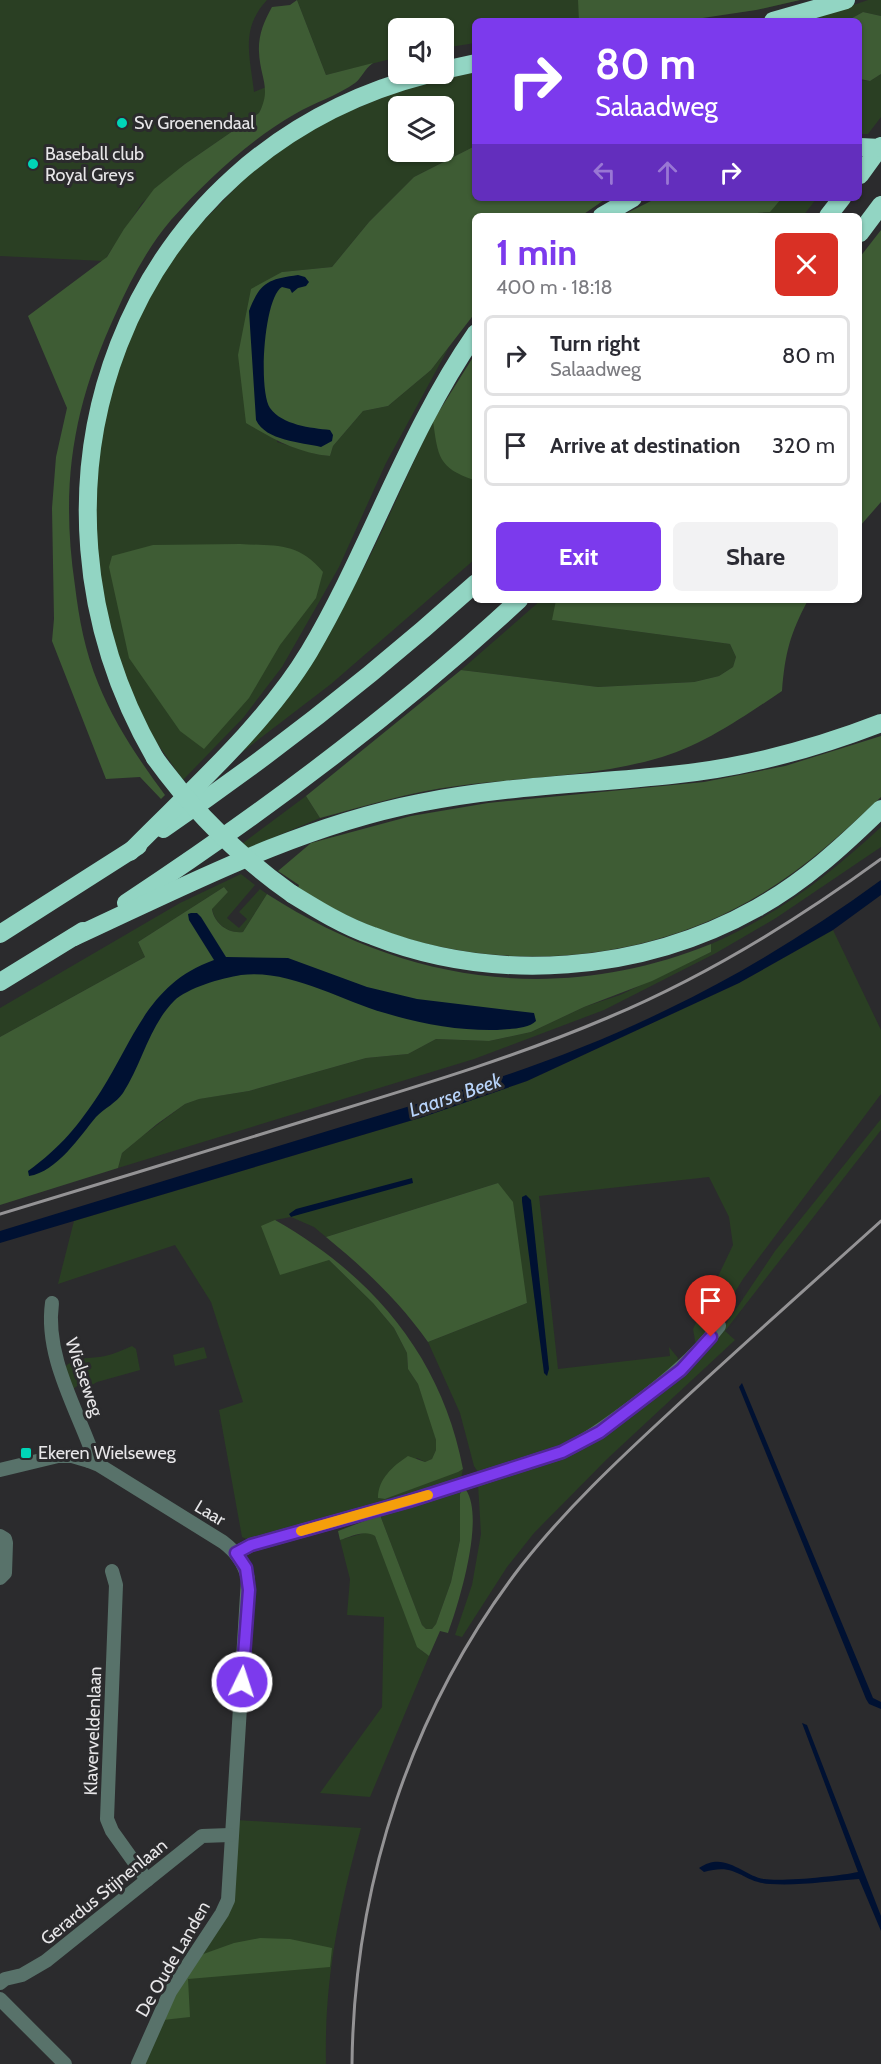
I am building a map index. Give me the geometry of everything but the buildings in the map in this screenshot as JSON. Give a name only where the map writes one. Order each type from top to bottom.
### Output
[{"type":"highway","points":[[783,18],[846,0]]},
{"type":"highway","points":[[454,68],[472,64]]},
{"type":"highway","points":[[396,84],[330,110],[258,154],[225,183],[190,220],[160,259],[130,311],[112,352],[94,412],[86,456],[83,504],[84,547],[91,595],[107,657],[128,709],[155,758],[185,798],[219,836],[266,876],[292,894],[347,925],[374,937],[442,956],[491,964],[529,966],[612,959],[693,938],[758,908],[827,859],[881,809]]},
{"type":"highway","points":[[862,147],[881,147]]},
{"type":"highway","points":[[862,172],[881,147]]},
{"type":"highway","points":[[607,213],[628,201]]},
{"type":"highway","points":[[830,213],[840,201]]},
{"type":"highway","points":[[862,230],[881,204]]},
{"type":"highway","points":[[130,852],[275,702],[308,654],[412,443],[443,385],[472,339]]},
{"type":"highway","points":[[0,934],[130,852],[229,783],[341,698],[472,586]]},
{"type":"highway","points":[[0,982],[74,937],[212,845],[283,794],[392,709],[516,603]]},
{"type":"highway","points":[[74,937],[283,842],[389,809],[484,792],[672,775],[725,767],[814,746],[881,723]]},
{"type":"street","name":"Wielseweg","points":[[52,1303],[51,1339],[57,1362],[90,1447],[89,1461]]},
{"type":"street","points":[[230,1834],[249,1590],[246,1568],[236,1553],[251,1545],[409,1501],[562,1452],[581,1443],[681,1370],[703,1348],[720,1326]]},
{"type":"street","name":"Laar","points":[[0,1470],[58,1456],[72,1456],[89,1461],[99,1465],[236,1553]]},
{"type":"street","points":[[0,1536],[5,1539],[6,1543],[5,1573],[0,1578]]},
{"type":"street","name":"Klaverveldenlaan","points":[[112,1571],[116,1585],[107,1819],[112,1831],[147,1880]]},
{"type":"street","name":"Gerardus Stijnenlaan","points":[[2,1981],[22,1975],[46,1961],[202,1836],[230,1834]]},
{"type":"street","name":"De Oude Landen","points":[[138,2064],[170,1992],[222,1913],[228,1900],[230,1834]]},
{"type":"street","points":[[0,1966],[2,1981]]},
{"type":"street","points":[[0,1999],[65,2064]]},
{"type":"green space","name":"Sv Groenendaal","points":[[0,0],[267,0],[253,22],[249,43],[254,92],[266,87],[266,100],[259,113],[185,164],[142,203],[104,261],[0,256]]},
{"type":"green space","points":[[297,0],[800,0],[756,10],[694,18],[472,18],[472,43],[454,46],[454,18],[388,18],[388,60],[326,75]]},
{"type":"green space","points":[[297,0],[326,75],[373,63],[349,87],[295,114],[261,136],[199,190],[163,230],[133,277],[101,347],[80,413],[74,446],[69,513],[71,549],[78,611],[86,647],[93,671],[119,727],[165,795],[161,799],[140,777],[106,779],[52,641],[54,619],[52,508],[56,457],[67,408],[28,316],[107,257],[124,229],[154,189],[185,164],[259,113],[265,97],[259,52],[262,29],[272,7],[290,5]]},
{"type":"green space","points":[[578,0],[800,0],[756,10],[703,18],[579,18]]},
{"type":"green space","points":[[868,0],[881,0],[881,16],[863,12],[852,18],[816,18]]},
{"type":"green space","points":[[863,12],[881,16],[881,74],[870,81],[862,79],[862,18],[852,18]]},
{"type":"green space","points":[[472,73],[472,148],[454,157],[454,96],[388,96],[388,162],[444,162],[414,177],[369,222],[332,267],[282,272],[277,442],[330,456],[333,446],[363,411],[388,406],[431,370],[449,347],[386,463],[339,567],[282,667],[243,718],[183,780],[138,716],[112,651],[92,541],[94,459],[125,342],[176,249],[264,159],[306,129],[406,88],[423,84],[454,84],[454,77]]},
{"type":"green space","points":[[881,74],[881,117],[868,134],[862,134],[862,80],[870,81]]},
{"type":"green space","points":[[472,148],[472,201],[603,201],[585,213],[472,213],[472,317],[431,370],[388,406],[363,411],[333,446],[330,456],[307,452],[276,440],[246,423],[238,355],[251,289],[282,272],[332,267],[369,222],[414,177],[444,162],[454,162],[454,157]]},
{"type":"green space","points":[[651,201],[779,201],[770,212],[627,213]]},
{"type":"green space","points":[[779,201],[815,201],[805,213],[756,213],[769,212]]},
{"type":"green space","points":[[881,230],[881,502],[862,524],[862,254]]},
{"type":"green space","points":[[472,359],[472,479],[453,471],[442,459],[436,443],[433,421]]},
{"type":"green space","points":[[433,421],[472,476],[472,562],[331,684],[241,753],[309,661],[354,587]]},
{"type":"green space","points":[[153,545],[275,546],[295,550],[314,562],[323,572],[316,598],[280,645],[249,698],[204,749],[180,731],[129,658],[109,567],[112,556]]},
{"type":"green space","points":[[538,603],[556,603],[553,620],[730,644],[736,657],[733,667],[719,676],[694,682],[598,687],[461,670]]},
{"type":"green space","points":[[555,603],[807,603],[789,644],[782,691],[721,730],[689,747],[655,759],[606,770],[439,789],[320,818],[306,796],[461,670],[598,687],[694,682],[719,676],[733,667],[736,657],[730,644],[552,620]]},
{"type":"green space","points":[[881,736],[881,797],[809,861],[778,884],[716,918],[668,936],[618,948],[567,955],[516,956],[465,951],[414,941],[340,912],[298,888],[299,885],[278,871],[311,843],[411,816],[488,803],[704,782],[785,766]]},
{"type":"green space","points":[[306,796],[320,818],[248,848],[243,843]]},
{"type":"green space","points":[[881,827],[881,847],[776,918],[716,953],[604,1010],[474,1059],[118,1168],[122,1153],[185,1104],[198,1099],[249,1091],[366,1058],[408,1054],[436,1039],[489,1041],[531,1032],[584,1007],[620,995],[711,952],[711,944],[781,907],[842,862]]},
{"type":"green space","points":[[241,874],[255,885],[227,918],[239,928],[247,919],[239,912],[260,889],[267,894],[243,932],[227,929],[219,923],[213,913],[212,908],[228,892],[224,887],[138,942],[145,957],[0,1037],[0,1008],[180,903]]},
{"type":"green space","points":[[224,887],[228,892],[212,909],[219,923],[232,931],[243,932],[267,894],[319,924],[373,948],[428,965],[483,976],[539,979],[596,975],[653,963],[711,944],[711,952],[652,981],[584,1007],[531,1032],[489,1041],[436,1039],[408,1054],[366,1058],[249,1091],[199,1099],[185,1104],[122,1153],[118,1168],[0,1205],[0,1037],[145,957],[138,942]]},
{"type":"green space","points":[[833,930],[881,1030],[881,1094],[743,1279],[714,1326],[696,1346],[693,1329],[733,1245],[729,1217],[709,1177],[539,1196],[558,1369],[670,1356],[669,1347],[678,1358],[675,1366],[575,1442],[478,1472],[474,1466],[460,1413],[428,1342],[527,1303],[498,1183],[326,1237],[314,1227],[291,1217],[275,1220],[329,1260],[373,1303],[394,1328],[407,1353],[408,1369],[418,1384],[432,1424],[436,1450],[432,1459],[425,1462],[417,1458],[378,1498],[385,1499],[463,1469],[461,1478],[384,1504],[249,1540],[242,1537],[219,1410],[243,1402],[211,1302],[175,1245],[58,1284],[74,1221],[423,1117],[527,1081],[739,983]]},
{"type":"green space","points":[[881,1119],[881,1130],[725,1331],[735,1340],[607,1459],[534,1533],[507,1567],[462,1637],[455,1635],[472,1585],[481,1534],[478,1484],[530,1467],[686,1372],[716,1339],[775,1251]]},
{"type":"green space","points":[[498,1183],[513,1202],[527,1303],[428,1342],[381,1286],[326,1237]]},
{"type":"green space","points":[[275,1220],[342,1266],[372,1293],[398,1323],[420,1355],[438,1391],[453,1428],[463,1469],[385,1499],[378,1498],[384,1479],[397,1464],[408,1456],[425,1462],[432,1459],[436,1450],[436,1440],[418,1384],[408,1369],[407,1353],[394,1328],[373,1303],[329,1260],[280,1275],[261,1226]]},
{"type":"green space","points":[[132,1346],[136,1349],[140,1370],[97,1382],[82,1391],[79,1385],[71,1390],[64,1368],[68,1364],[73,1361],[108,1355]]},
{"type":"green space","points":[[204,1347],[207,1358],[175,1366],[173,1355]]},
{"type":"green space","points":[[462,1490],[460,1494],[460,1540],[451,1582],[436,1624],[432,1629],[426,1629],[422,1625],[380,1515]]},
{"type":"green space","points":[[462,1490],[466,1490],[471,1503],[473,1520],[472,1540],[464,1582],[448,1633],[440,1631],[429,1656],[417,1647],[375,1536],[362,1533],[340,1540],[338,1531],[380,1515],[422,1625],[426,1629],[432,1629],[436,1624],[451,1582],[460,1540],[460,1494]]},
{"type":"green space","points":[[371,1533],[375,1536],[422,1651],[429,1656],[370,1797],[320,1793],[382,1707],[384,1617],[347,1615],[350,1579],[340,1540]]},
{"type":"green space","points":[[237,1820],[361,1828],[334,1945],[328,2003],[326,2064],[143,2064],[195,1957],[224,1920]]},
{"type":"green space","points":[[260,1938],[290,1939],[332,1948],[330,1967],[188,1979],[190,2017],[163,2020],[195,1957],[234,1943]]},
{"type":"water","points":[[298,275],[305,277],[309,282],[306,286],[292,293],[290,289],[282,287],[276,294],[271,308],[265,344],[266,398],[275,414],[289,422],[330,430],[333,435],[332,441],[321,447],[276,436],[261,427],[256,420],[249,311],[257,294],[267,284],[280,278]]},
{"type":"water","name":"Laarse Beek","points":[[881,880],[881,895],[833,930],[739,983],[527,1081],[423,1117],[0,1243],[0,1231],[468,1088],[589,1044],[668,1009],[751,965],[830,916]]},
{"type":"water","points":[[197,913],[201,917],[226,957],[288,958],[367,987],[417,999],[534,1013],[536,1021],[523,1027],[507,1029],[455,1028],[398,1017],[296,981],[278,977],[259,974],[241,975],[215,981],[187,992],[174,1001],[158,1022],[130,1082],[120,1097],[96,1117],[58,1161],[49,1168],[29,1176],[28,1171],[59,1145],[85,1115],[146,1014],[159,997],[192,970],[214,960],[189,920],[188,914]]},
{"type":"water","points":[[412,1178],[413,1183],[291,1217],[289,1214],[296,1209]]},
{"type":"water","points":[[526,1195],[531,1200],[549,1369],[547,1376],[544,1373],[522,1201],[522,1197]]},
{"type":"water","points":[[742,1383],[873,1698],[881,1702],[881,1709],[869,1704],[866,1699],[739,1387]]},
{"type":"water","points":[[802,1723],[807,1725],[881,1916],[881,1931],[859,1879],[803,1884],[770,1884],[724,1869],[704,1872],[699,1868],[708,1863],[725,1863],[756,1877],[772,1880],[858,1872]]},
{"type":"railway","points":[[0,1214],[427,1083],[572,1033],[643,1002],[714,966],[783,926],[881,859]]},
{"type":"railway","points":[[352,2064],[355,1997],[364,1930],[377,1865],[396,1801],[420,1739],[448,1679],[482,1621],[538,1545],[592,1486],[695,1389],[881,1221]]},
{"type":"slow traffic","points":[[301,1531],[428,1495]]},
{"type":"place","name":"Sv Groenendaal","points":[[122,123]]},
{"type":"place","name":"Baseball club Royal Greys","points":[[33,164]]},
{"type":"place","name":"Ekeren Wielseweg","points":[[26,1453]]},
{"type":"route","points":[[242,1682],[249,1579],[246,1568],[236,1553],[251,1545],[409,1501],[562,1452],[600,1432],[681,1370],[711,1337]]}]
